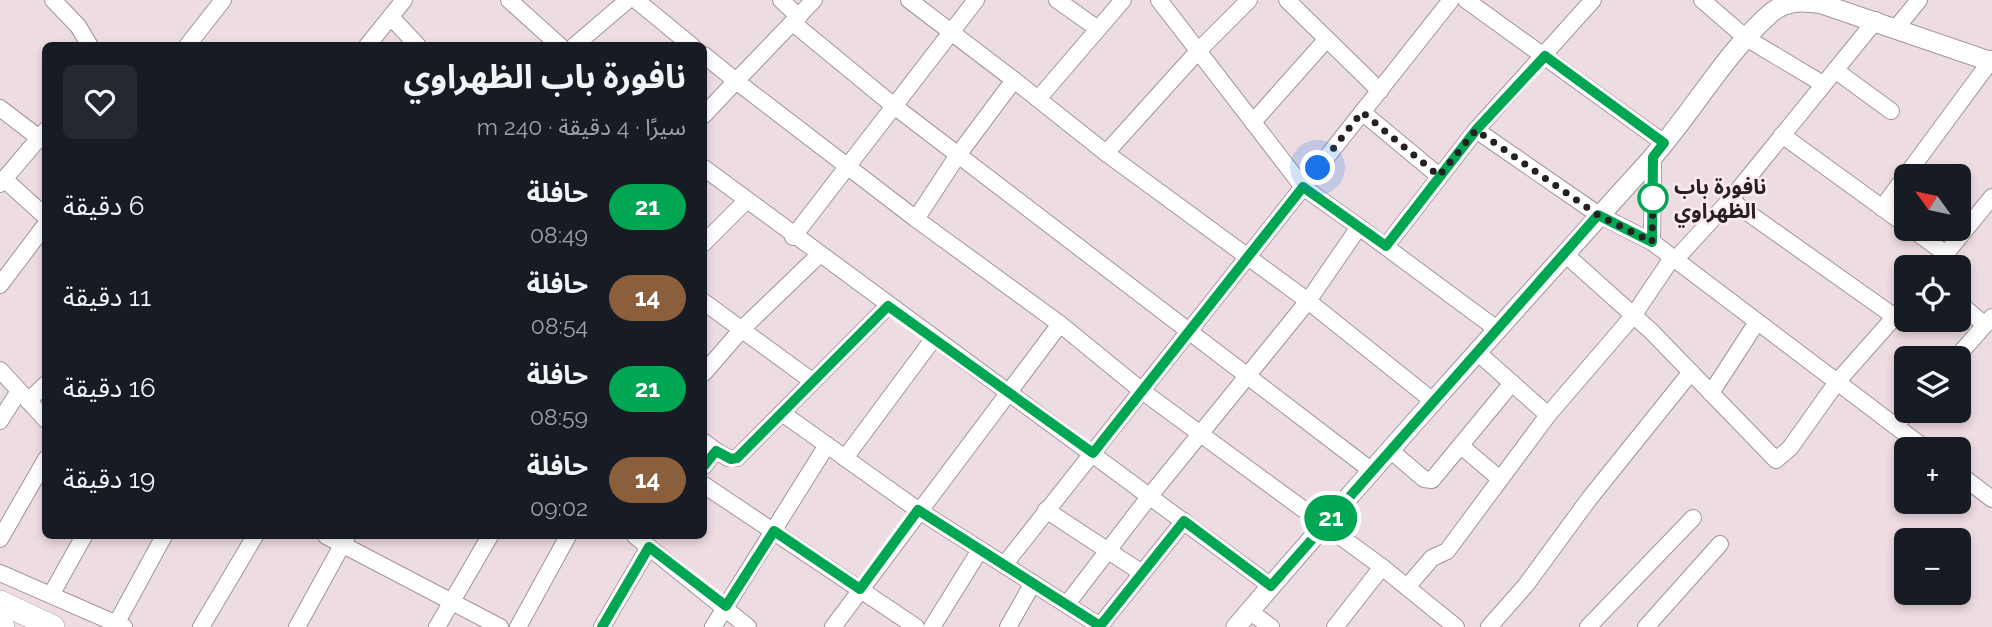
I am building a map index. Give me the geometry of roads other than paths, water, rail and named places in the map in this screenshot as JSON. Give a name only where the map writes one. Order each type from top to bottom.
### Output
[{"type":"highway","points":[[0,602],[53,627]]},
{"type":"main road","points":[[1236,627],[1433,401],[1659,150],[1746,38],[1778,5],[1804,1],[1876,20],[1992,61]]},
{"type":"street","points":[[53,0],[78,26],[88,42]]},
{"type":"street","points":[[190,42],[223,0]]},
{"type":"street","points":[[509,0],[556,42]]},
{"type":"street","points":[[580,42],[628,0]]},
{"type":"street","points":[[636,0],[687,42]]},
{"type":"street","points":[[781,0],[796,20],[894,106],[1372,471]]},
{"type":"street","points":[[707,112],[814,0]]},
{"type":"street","points":[[909,0],[1246,258],[1308,301],[1433,401]]},
{"type":"street","points":[[793,237],[976,0]]},
{"type":"street","points":[[1057,0],[1098,29]]},
{"type":"street","points":[[1038,99],[1123,0]]},
{"type":"street","points":[[1160,0],[1303,187],[1498,330]]},
{"type":"street","points":[[1107,153],[1199,50],[1249,0]]},
{"type":"street","points":[[1287,0],[1380,91]]},
{"type":"street","points":[[1004,565],[1451,0]]},
{"type":"street","points":[[1466,0],[1545,56],[1659,150],[1652,242]]},
{"type":"street","points":[[1386,246],[1476,130],[1593,0]]},
{"type":"street","points":[[1702,0],[1746,38],[1823,84]]},
{"type":"street","points":[[1897,27],[1919,0]]},
{"type":"street","points":[[370,42],[395,6],[416,42]]},
{"type":"street","points":[[1407,587],[1432,558],[1447,551],[1548,415],[1633,316],[1674,259],[1730,200],[1876,20]]},
{"type":"street","points":[[1253,122],[1326,40]]},
{"type":"street","points":[[707,57],[916,219],[1060,324],[1142,391],[1382,567],[1456,627]]},
{"type":"street","points":[[1882,208],[1992,61]]},
{"type":"street","points":[[1835,70],[1891,111]]},
{"type":"street","points":[[916,219],[958,155],[1014,80]]},
{"type":"street","points":[[0,107],[42,134],[3,175],[42,213]]},
{"type":"street","points":[[1362,112],[1439,176]]},
{"type":"street","points":[[1476,130],[1598,215],[1652,242],[1910,437]]},
{"type":"street","points":[[1783,135],[1894,216]]},
{"type":"street","points":[[707,170],[793,237],[1093,453],[1271,586]]},
{"type":"street","points":[[1930,242],[1946,254],[1992,197]]},
{"type":"street","points":[[1730,200],[1894,316]]},
{"type":"street","points":[[707,240],[746,201]]},
{"type":"street","points":[[1067,604],[1149,496],[1308,301],[1359,227]]},
{"type":"street","points":[[0,285],[42,229]]},
{"type":"street","points":[[1565,254],[1691,372],[1776,460],[1790,448],[1837,382],[1894,318]]},
{"type":"street","points":[[707,369],[741,329],[818,255]]},
{"type":"street","points":[[707,304],[812,382]]},
{"type":"street","points":[[710,447],[731,459],[737,458],[888,306]]},
{"type":"street","points":[[1967,346],[1989,321],[1971,310]]},
{"type":"street","points":[[1711,393],[1757,322]]},
{"type":"street","points":[[833,627],[918,510],[1060,324]]},
{"type":"street","points":[[845,458],[933,338]]},
{"type":"street","points":[[1477,352],[1548,415]]},
{"type":"street","points":[[0,370],[42,415]]},
{"type":"street","points":[[1489,627],[1526,585],[1589,499],[1691,372]]},
{"type":"street","points":[[1390,450],[1429,481],[1435,478],[1512,383]]},
{"type":"street","points":[[0,421],[24,396],[42,386]]},
{"type":"street","points":[[782,412],[918,510],[1099,626],[1184,521]]},
{"type":"street","points":[[713,627],[827,445]]},
{"type":"street","points":[[1461,446],[1500,479]]},
{"type":"street","points":[[0,539],[42,467]]},
{"type":"street","points":[[1971,483],[1992,499]]},
{"type":"street","points":[[707,487],[916,627]]},
{"type":"street","points":[[1046,510],[1142,573]]},
{"type":"street","points":[[1588,627],[1693,518]]},
{"type":"street","points":[[51,595],[82,539]]},
{"type":"street","points":[[0,573],[120,625],[163,539]]},
{"type":"street","points":[[201,627],[253,539]]},
{"type":"street","points":[[437,627],[488,539]]},
{"type":"street","points":[[520,626],[566,539]]},
{"type":"street","points":[[297,627],[344,540],[500,627]]},
{"type":"street","points":[[602,627],[643,540],[726,606],[748,627]]},
{"type":"street","points":[[1646,627],[1720,544]]},
{"type":"street","points":[[932,627],[980,550]]},
{"type":"street","points":[[1335,627],[1382,567]]},
{"type":"street","points":[[1008,627],[1033,583]]},
{"type":"street","points":[[1250,611],[1271,627]]},
{"type":"place","name":"نافورة باب الظهراوي","points":[[1653,198]]}]
